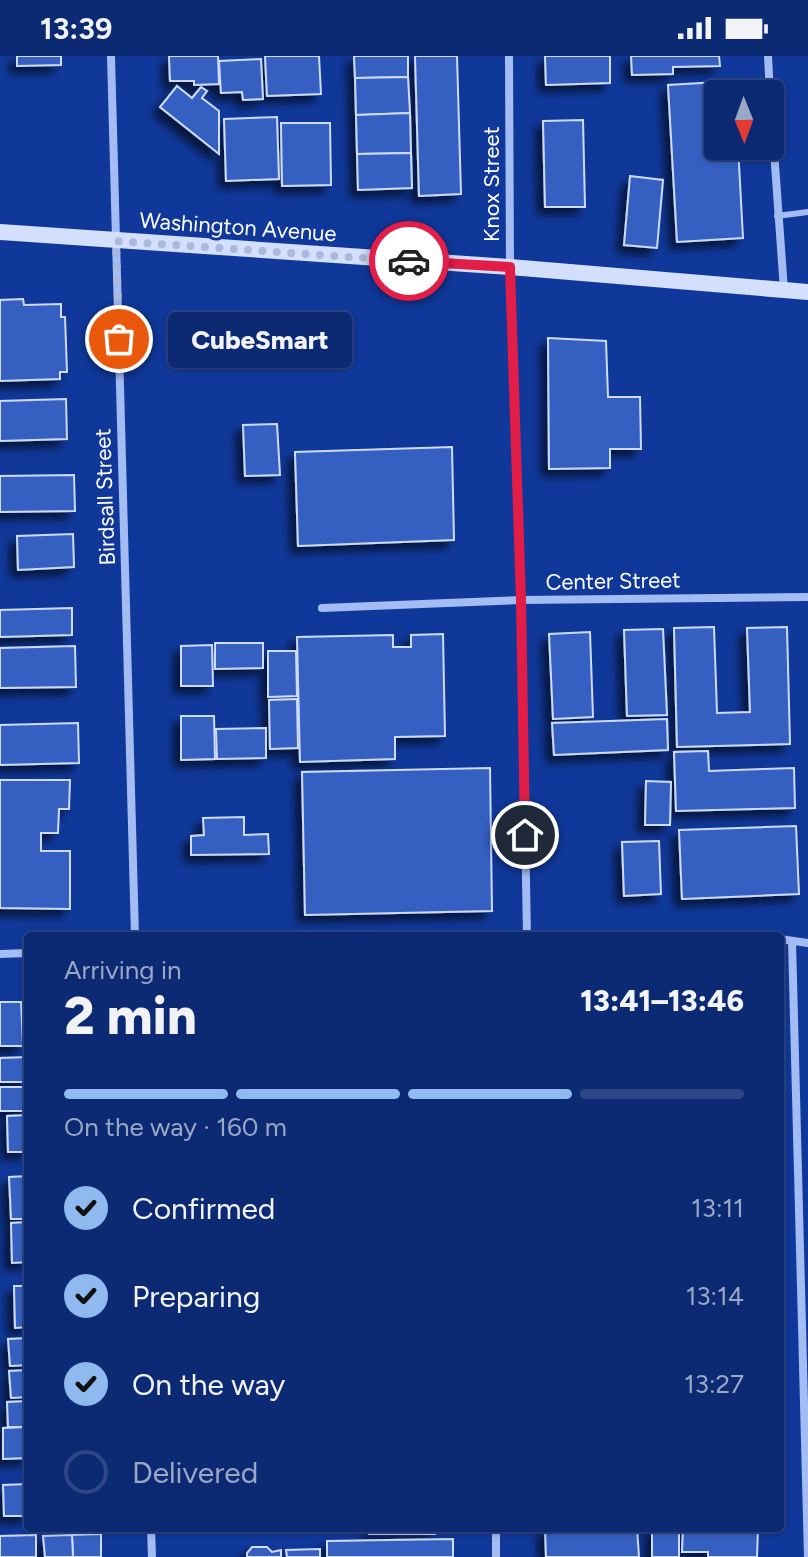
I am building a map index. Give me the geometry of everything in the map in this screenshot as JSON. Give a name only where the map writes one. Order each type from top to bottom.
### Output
[{"type":"main road","name":"Washington Avenue","points":[[0,232],[510,267],[808,292]]},
{"type":"street","name":"Birdsall Street","points":[[111,56],[135,932]]},
{"type":"street","name":"Knox Street","points":[[509,56],[510,267],[521,600],[527,932]]},
{"type":"street","points":[[768,56],[769,80]]},
{"type":"street","points":[[774,160],[784,290]]},
{"type":"street","name":"Center Street","points":[[322,608],[521,600],[808,597]]},
{"type":"street","points":[[784,940],[808,943]]},
{"type":"street","points":[[792,941],[804,1275],[808,1557]]},
{"type":"street","points":[[0,954],[24,953]]},
{"type":"street","points":[[151,1532],[152,1557]]},
{"type":"street","points":[[496,1532],[496,1557]]},
{"type":"lane","points":[[777,216],[808,212]]},
{"type":"building","points":[[17,56],[61,56],[61,65],[17,66]]},
{"type":"building","points":[[169,56],[218,56],[219,84],[194,85],[194,81],[170,81]]},
{"type":"building","points":[[265,56],[319,56],[321,94],[267,96]]},
{"type":"building","points":[[354,56],[408,56],[408,77],[355,78]]},
{"type":"building","points":[[415,56],[457,56],[461,194],[419,196]]},
{"type":"building","points":[[545,56],[610,56],[610,83],[546,85]]},
{"type":"building","points":[[631,56],[719,56],[720,66],[673,67],[673,74],[632,75]]},
{"type":"building","points":[[261,59],[263,99],[243,100],[242,92],[221,93],[219,61]]},
{"type":"building","points":[[408,77],[410,113],[356,115],[355,78]]},
{"type":"building","points":[[704,83],[704,160],[739,160],[743,238],[677,242],[668,85]]},
{"type":"building","points":[[177,86],[192,98],[201,87],[207,91],[202,98],[219,111],[219,154],[160,107]]},
{"type":"building","points":[[410,113],[411,153],[357,154],[356,115]]},
{"type":"building","points":[[277,117],[279,179],[226,181],[224,119]]},
{"type":"building","points":[[583,120],[585,207],[545,207],[543,121]]},
{"type":"building","points":[[281,123],[330,123],[331,185],[282,186]]},
{"type":"building","points":[[411,153],[412,188],[358,190],[357,154]]},
{"type":"building","points":[[630,176],[663,180],[657,248],[624,245]]},
{"type":"building","points":[[23,299],[24,305],[61,304],[61,317],[65,317],[67,372],[60,372],[60,379],[0,381],[0,300]]},
{"type":"building","points":[[548,338],[606,341],[608,397],[640,397],[641,449],[610,449],[610,468],[549,469]]},
{"type":"building","points":[[66,399],[67,439],[0,441],[0,401]]},
{"type":"building","points":[[277,424],[280,475],[245,476],[243,425]]},
{"type":"building","points":[[452,447],[454,540],[298,546],[295,452]]},
{"type":"building","points":[[74,475],[75,511],[0,512],[0,476]]},
{"type":"building","points":[[73,534],[74,567],[18,570],[17,536]]},
{"type":"building","points":[[72,608],[72,635],[0,637],[0,610]]},
{"type":"building","points":[[714,627],[717,713],[750,712],[747,628],[787,627],[790,744],[677,747],[674,628]]},
{"type":"building","points":[[663,629],[667,715],[627,716],[624,630]]},
{"type":"building","points":[[590,632],[593,717],[553,719],[549,634]]},
{"type":"building","points":[[443,634],[445,736],[395,737],[395,759],[300,762],[297,637],[393,635],[393,647],[411,647],[411,635]]},
{"type":"building","points":[[215,643],[263,643],[263,668],[215,669]]},
{"type":"building","points":[[212,645],[213,686],[181,686],[181,646]]},
{"type":"building","points":[[75,646],[76,687],[0,688],[0,648]]},
{"type":"building","points":[[268,651],[296,651],[297,696],[268,697]]},
{"type":"building","points":[[297,699],[298,748],[270,749],[269,700]]},
{"type":"building","points":[[181,716],[214,716],[215,759],[181,760]]},
{"type":"building","points":[[667,719],[668,750],[554,755],[552,723]]},
{"type":"building","points":[[78,723],[79,763],[0,765],[0,725]]},
{"type":"building","points":[[266,728],[266,758],[217,759],[216,729]]},
{"type":"building","points":[[708,751],[709,771],[794,768],[795,808],[676,811],[674,752]]},
{"type":"building","points":[[490,768],[492,911],[305,915],[302,772]]},
{"type":"building","points":[[0,780],[70,780],[69,809],[59,809],[58,833],[41,833],[41,851],[70,851],[70,909],[0,908]]},
{"type":"building","points":[[646,781],[671,782],[670,825],[645,825]]},
{"type":"building","points":[[244,817],[244,835],[268,834],[269,854],[191,855],[191,836],[204,835],[203,818]]},
{"type":"building","points":[[796,826],[799,894],[682,899],[679,830]]},
{"type":"building","points":[[659,841],[661,894],[624,896],[622,842]]},
{"type":"building","points":[[0,1002],[21,1002],[23,1046],[0,1046]]},
{"type":"building","points":[[24,1057],[24,1082],[0,1082],[0,1058]]},
{"type":"building","points":[[0,1087],[24,1087],[24,1111],[0,1111]]},
{"type":"building","points":[[24,1115],[24,1152],[8,1152],[7,1116]]},
{"type":"building","points":[[24,1176],[24,1219],[11,1219],[9,1177]]},
{"type":"building","points":[[24,1222],[24,1262],[12,1263],[11,1223]]},
{"type":"building","points":[[14,1286],[24,1286],[24,1327],[15,1328]]},
{"type":"building","points":[[24,1338],[24,1365],[10,1366],[8,1339]]},
{"type":"building","points":[[24,1370],[24,1397],[11,1398],[9,1371]]},
{"type":"building","points":[[24,1401],[24,1427],[8,1427],[7,1402]]},
{"type":"building","points":[[24,1427],[24,1458],[3,1459],[3,1428]]},
{"type":"building","points":[[24,1484],[24,1516],[4,1516],[3,1485]]},
{"type":"building","points":[[369,1532],[435,1532],[435,1534]]},
{"type":"building","points":[[545,1532],[637,1532],[639,1557],[546,1557]]},
{"type":"building","points":[[652,1532],[679,1532],[679,1557],[652,1557]]},
{"type":"building","points":[[683,1532],[758,1532],[757,1557],[708,1557],[708,1552],[682,1552]]},
{"type":"building","points":[[101,1534],[101,1557],[73,1557],[72,1535]]},
{"type":"building","points":[[36,1535],[36,1557],[0,1557],[0,1536]]},
{"type":"building","points":[[72,1535],[73,1557],[45,1557],[43,1536]]},
{"type":"building","points":[[453,1539],[453,1557],[327,1557],[327,1541]]},
{"type":"building","points":[[252,1547],[267,1547],[272,1552],[281,1550],[281,1557],[247,1557]]},
{"type":"building","points":[[320,1549],[320,1557],[287,1557],[286,1550]]},
{"type":"way so far","points":[[119,339],[116,241],[409,261]]},
{"type":"place","name":"CubeSmart","points":[[119,339]]},
{"type":"route","points":[[409,261],[510,267],[525,835]]}]
